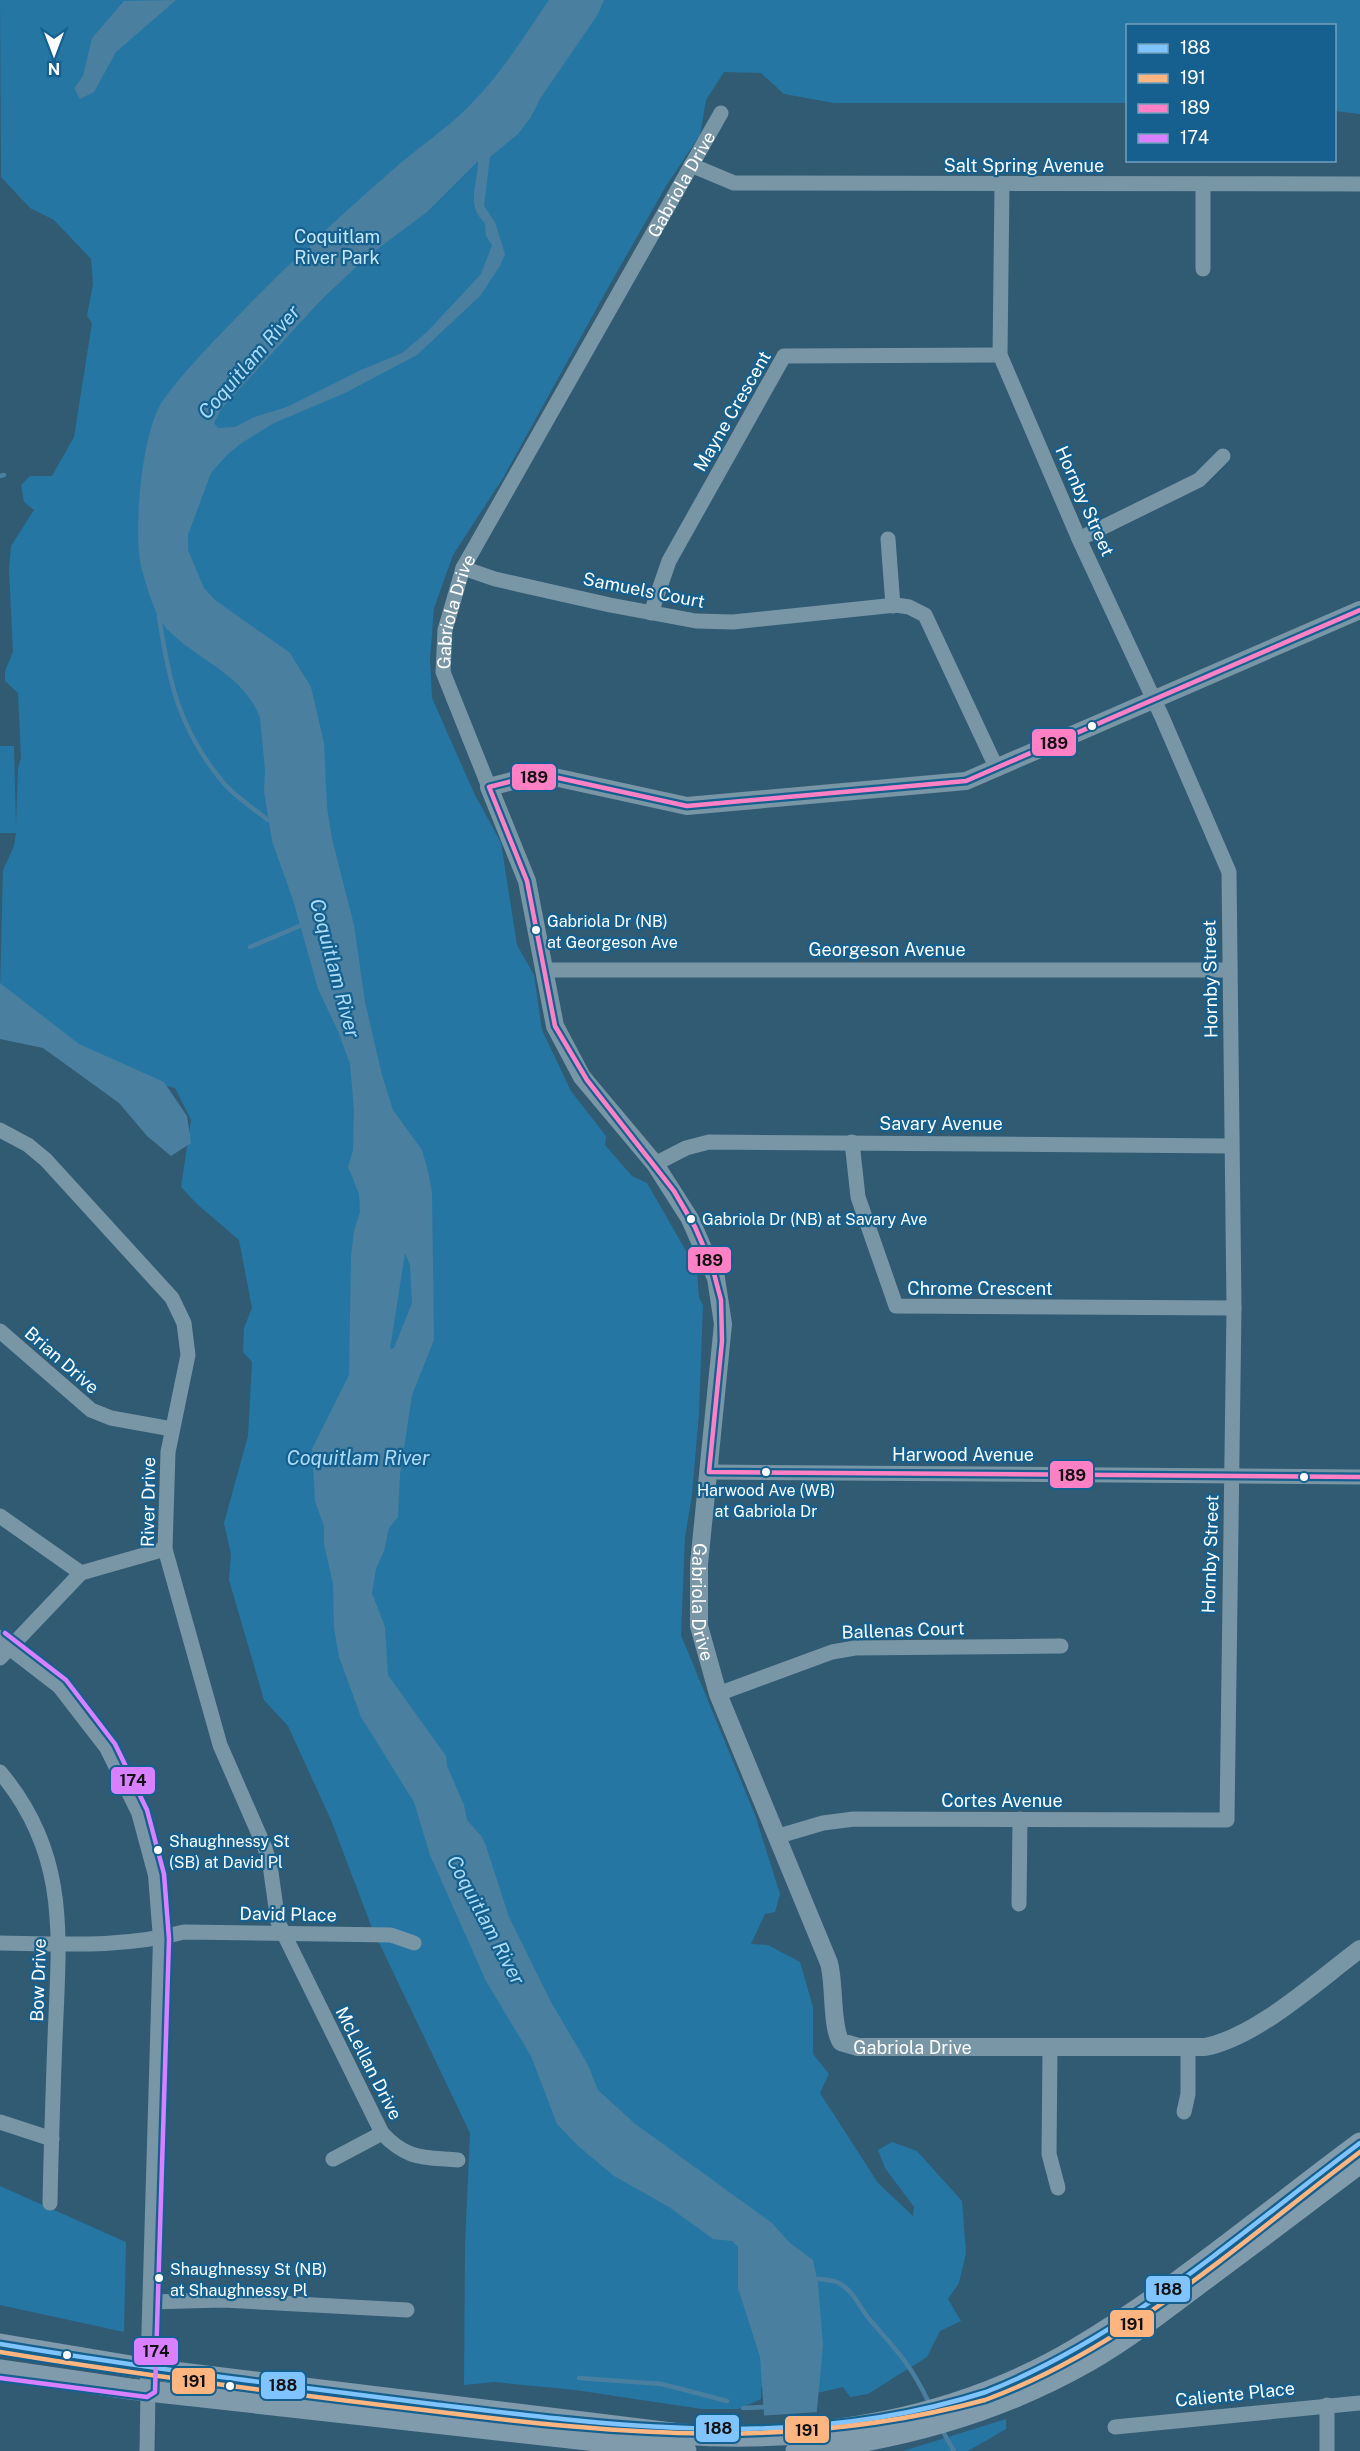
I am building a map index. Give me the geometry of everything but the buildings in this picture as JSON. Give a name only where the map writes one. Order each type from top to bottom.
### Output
[{"type":"main road","points":[[796,2451],[859,2443],[955,2420],[1114,2325],[1360,2143]]},
{"type":"main road","points":[[0,2370],[148,2390],[682,2445],[855,2427],[998,2395],[1088,2361],[1124,2339],[1360,2163]]},
{"type":"main road","points":[[0,2344],[149,2369],[682,2445]]},
{"type":"street","name":"Gabriola Drive","points":[[721,113],[462,568],[445,630],[443,672],[527,881],[555,1026],[574,1065],[656,1164],[690,1219],[708,1255],[721,1298],[723,1324],[699,1564],[698,1615],[706,1660],[717,1694],[829,1963],[834,1981],[837,2034],[841,2042],[858,2047],[1188,2049],[1225,2042],[1245,2033],[1360,1949]]},
{"type":"street","name":"Salt Spring Avenue","points":[[691,165],[734,183],[1360,184]]},
{"type":"street","points":[[1203,184],[1203,269]]},
{"type":"street","name":"Hornby Street","points":[[1002,185],[1000,355],[1079,539],[1155,701],[1229,872],[1234,1308],[1227,1820]]},
{"type":"street","name":"Mayne Crescent","points":[[651,613],[669,561],[784,356],[1000,355]]},
{"type":"street","points":[[1079,539],[1199,480],[1223,456]]},
{"type":"street","points":[[888,539],[892,606]]},
{"type":"street","name":"Samuels Court","points":[[462,568],[495,579],[696,621],[733,622],[892,606],[909,607],[926,615],[997,769]]},
{"type":"street","points":[[489,787],[528,777],[554,777],[687,806],[953,783],[978,778],[1360,610]]},
{"type":"street","name":"Georgeson Avenue","points":[[545,969],[1230,970]]},
{"type":"street","name":"River Drive","points":[[0,1130],[28,1144],[46,1160],[177,1305],[184,1323],[188,1355],[168,1452],[165,1549],[214,1727],[232,1778],[265,1848],[270,1865],[273,1901],[283,1934]]},
{"type":"street","name":"Savary Avenue","points":[[656,1164],[686,1148],[709,1142],[1231,1146]]},
{"type":"street","name":"Chrome Crescent","points":[[852,1142],[858,1197],[896,1306],[1234,1308]]},
{"type":"street","name":"Brian Drive","points":[[0,1331],[90,1410],[111,1418],[172,1428]]},
{"type":"street","name":"Harwood Avenue","points":[[709,1472],[1360,1477]]},
{"type":"street","points":[[0,1516],[81,1574]]},
{"type":"street","points":[[147,2451],[162,1939],[157,1875],[140,1812],[108,1748],[60,1685],[3,1648],[81,1574],[165,1549]]},
{"type":"street","name":"Ballenas Court","points":[[717,1694],[832,1652],[855,1648],[1061,1646]]},
{"type":"street","name":"Bow Drive","points":[[0,1772],[22,1801],[45,1849],[58,1905],[59,1944],[50,2203]]},
{"type":"street","name":"Cortes Avenue","points":[[778,1836],[823,1823],[854,1819],[1227,1820]]},
{"type":"street","points":[[1019,1904],[1020,1819]]},
{"type":"street","name":"David Place","points":[[0,1943],[131,1943],[162,1939],[184,1932],[391,1935],[414,1943]]},
{"type":"street","name":"McLellan Drive","points":[[283,1934],[382,2133],[395,2147],[408,2155],[458,2160]]},
{"type":"street","points":[[1050,2049],[1049,2154],[1058,2188]]},
{"type":"street","points":[[1184,2112],[1188,2094],[1188,2049]]},
{"type":"street","points":[[0,2122],[51,2139]]},
{"type":"street","points":[[333,2159],[382,2133]]},
{"type":"street","points":[[150,2301],[223,2300],[407,2310]]},
{"type":"street","name":"Caliente Place","points":[[1115,2427],[1327,2404],[1360,2403]]},
{"type":"street","points":[[1327,2404],[1327,2451]]},
{"type":"green space","name":"Coquitlam River Park","points":[[0,0],[1360,0],[1360,114],[1336,111],[1336,24],[1126,24],[1126,103],[834,103],[784,94],[761,73],[724,72],[706,100],[700,135],[666,186],[503,478],[453,555],[434,608],[430,659],[432,698],[474,793],[501,843],[517,945],[534,975],[542,1030],[571,1091],[606,1136],[605,1145],[632,1176],[647,1183],[697,1270],[699,1298],[703,1305],[699,1413],[692,1495],[685,1537],[681,1635],[755,1815],[780,1894],[775,1912],[765,1914],[751,1944],[768,1945],[800,1962],[813,2007],[813,2054],[829,2074],[820,2093],[878,2183],[913,2216],[914,2207],[885,2168],[878,2150],[892,2142],[917,2151],[962,2201],[966,2253],[959,2283],[948,2299],[961,2321],[940,2331],[927,2357],[868,2394],[850,2397],[843,2387],[817,2393],[818,2376],[761,2387],[761,2399],[738,2409],[702,2409],[575,2390],[494,2382],[464,2385],[465,2245],[470,2133],[372,1928],[331,1820],[288,1726],[264,1700],[229,1580],[231,1554],[224,1523],[248,1436],[252,1362],[243,1352],[244,1328],[252,1308],[239,1240],[198,1205],[181,1187],[191,1120],[175,1088],[138,1078],[105,1062],[3,996],[0,990],[3,870],[14,846],[16,833],[0,833],[0,746],[14,746],[16,826],[18,768],[21,758],[18,693],[5,681],[5,671],[13,652],[9,570],[11,546],[34,510],[24,502],[21,485],[30,476],[52,476],[74,437],[92,323],[87,316],[93,284],[91,259],[54,220],[30,208],[1,177]]},
{"type":"green space","points":[[0,2186],[126,2242],[124,2332],[0,2305]]},
{"type":"green space","points":[[1006,2419],[1006,2429],[968,2451],[903,2451]]},
{"type":"water","points":[[176,0],[116,52],[94,92],[80,99],[74,88],[83,76],[92,38],[124,1]]},
{"type":"water","name":"Coquitlam River","points":[[549,0],[604,0],[598,14],[540,99],[531,117],[518,134],[490,157],[484,206],[495,222],[505,254],[500,266],[480,296],[417,355],[345,393],[272,424],[240,444],[226,456],[211,473],[188,535],[188,550],[204,588],[215,600],[290,653],[311,687],[324,743],[327,807],[332,839],[354,925],[365,1002],[382,1075],[393,1110],[422,1150],[432,1193],[434,1340],[412,1395],[400,1475],[398,1517],[389,1528],[384,1551],[376,1569],[372,1593],[385,1627],[388,1675],[446,1756],[447,1766],[464,1805],[467,1820],[482,1837],[486,1846],[509,1917],[551,2002],[588,2065],[598,2090],[634,2123],[772,2223],[789,2242],[813,2260],[818,2283],[823,2346],[814,2441],[766,2444],[760,2357],[738,2288],[738,2247],[732,2241],[713,2239],[669,2207],[614,2176],[577,2145],[557,2124],[531,2056],[486,1981],[430,1855],[414,1802],[361,1717],[339,1657],[334,1628],[333,1584],[324,1544],[324,1526],[315,1501],[312,1449],[349,1375],[351,1256],[354,1231],[360,1212],[359,1194],[348,1167],[353,1150],[354,1110],[350,1064],[338,1031],[318,989],[293,900],[272,841],[264,791],[265,770],[260,718],[253,703],[232,679],[180,641],[163,624],[149,594],[139,554],[139,510],[144,459],[155,416],[170,391],[255,298],[375,185],[475,100],[498,73]],"holes":[[[478,161],[474,194],[475,209],[485,223],[486,236],[492,245],[481,274],[427,332],[402,353],[361,370],[287,407],[254,417],[235,427],[218,428],[214,423],[221,409],[322,299],[368,256],[427,212]],[[405,1253],[410,1265],[412,1303],[394,1348],[390,1349]]]},
{"type":"water","points":[[0,983],[79,1044],[164,1082],[187,1116],[191,1143],[171,1156],[147,1136],[119,1103],[43,1048],[0,1039]]},
{"type":"pier","points":[[818,2412],[818,2451],[762,2451],[760,2416]]},
{"type":"waterway","points":[[0,476],[4,475]]},
{"type":"waterway","points":[[160,611],[159,617],[172,684],[195,743],[227,786],[268,820],[272,820]]},
{"type":"waterway","points":[[250,947],[302,925]]},
{"type":"waterway","points":[[812,2279],[836,2282],[849,2291],[903,2359],[929,2403]]},
{"type":"waterway","points":[[579,2378],[662,2384],[727,2401]]},
{"type":"waterway","points":[[743,2408],[767,2407]]},
{"type":"waterway","points":[[942,2430],[954,2451]]},
{"type":"transit line","name":"189","points":[[1360,610],[966,781],[687,806],[554,777],[528,777],[489,787],[527,881],[555,1026],[587,1080],[674,1191],[695,1227],[712,1266],[721,1300],[722,1341],[709,1472],[1360,1477]]},
{"type":"transit line","name":"174","points":[[0,2378],[147,2397],[155,2392],[169,1939],[164,1874],[147,1810],[115,1744],[66,1680],[5,1633]]},
{"type":"transit line","name":"188","points":[[0,2344],[270,2383],[572,2420],[711,2429],[780,2428],[848,2422],[917,2410],[986,2392],[1037,2369],[1087,2342],[1181,2280],[1360,2143]]},
{"type":"transit line","name":"191","points":[[0,2352],[270,2391],[574,2427],[710,2434],[846,2427],[915,2416],[985,2400],[1037,2378],[1086,2352],[1181,2290],[1360,2152]]},
{"type":"place","name":"Gabriola Dr (NB) at Georgeson Ave","points":[[536,930]]},
{"type":"place","name":"Gabriola Dr (NB) at Savary Ave","points":[[691,1219]]},
{"type":"place","name":"Harwood Ave (WB) at Gabriola Dr","points":[[766,1472]]},
{"type":"place","name":"Shaughnessy St (SB) at David Pl","points":[[158,1850]]},
{"type":"place","name":"Shaughnessy St (NB) at Shaughnessy Pl","points":[[159,2278]]}]
